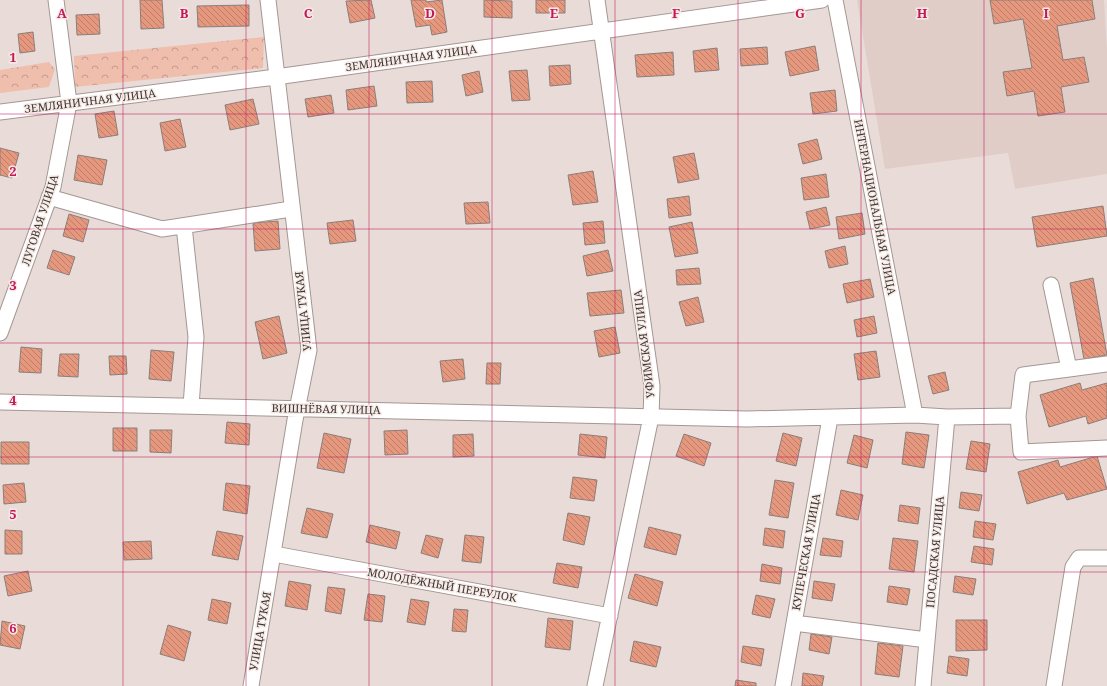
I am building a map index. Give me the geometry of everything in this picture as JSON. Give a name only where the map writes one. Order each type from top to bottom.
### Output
[{"type":"street","name":"ЛУГОВАЯ УЛИЦА","points":[[0,333],[53,187],[69,103],[56,0]]},
{"type":"street","name":"УЛИЦА ТУКАЯ","points":[[251,686],[309,350],[291,209],[268,0]]},
{"type":"street","name":"УФИМСКАЯ УЛИЦА","points":[[596,686],[651,416],[652,386],[597,0]]},
{"type":"street","name":"ЗЕМЛЯНИЧНАЯ УЛИЦА","points":[[0,112],[276,77],[822,0]]},
{"type":"street","name":"ИНТЕРНАЦИОНАЛЬНАЯ УЛИЦА","points":[[835,0],[915,415]]},
{"type":"street","points":[[49,197],[162,229],[291,209]]},
{"type":"street","points":[[184,226],[196,337],[191,406]]},
{"type":"street","points":[[1051,285],[1069,369]]},
{"type":"street","points":[[1107,364],[1023,374],[1018,416],[1021,452],[1107,448]]},
{"type":"street","name":"ВИШНЁВАЯ УЛИЦА","points":[[0,402],[747,419],[915,415],[947,417],[1018,416]]},
{"type":"street","name":"ПОСАДСКАЯ УЛИЦА","points":[[923,686],[947,417]]},
{"type":"street","name":"КУПЕЧЕСКАЯ УЛИЦА","points":[[783,686],[830,418]]},
{"type":"street","name":"МОЛОДЁЖНЫЙ ПЕРЕУЛОК","points":[[274,554],[610,616]]},
{"type":"street","points":[[1054,686],[1073,567],[1079,558],[1107,558]]},
{"type":"street","points":[[794,623],[927,640]]},
{"type":"shaded area","points":[[857,0],[1104,0],[1107,49],[1107,174],[1015,189],[1008,153],[885,169]]},
{"type":"green space","points":[[264,37],[263,68],[75,87],[74,56]]},
{"type":"green space","points":[[49,62],[55,69],[49,87],[0,93],[0,70]]},
{"type":"building","points":[[140,0],[162,0],[164,28],[141,29]]},
{"type":"building","points":[[371,0],[375,18],[350,23],[346,1]]},
{"type":"building","points":[[411,0],[426,0],[426,2],[442,0],[447,32],[432,35],[430,25],[416,27]]},
{"type":"building","points":[[484,0],[512,1],[512,18],[484,17]]},
{"type":"building","points":[[536,0],[565,0],[565,13],[536,13]]},
{"type":"building","points":[[990,0],[1092,0],[1095,19],[1057,26],[1063,60],[1084,57],[1089,82],[1061,87],[1065,112],[1038,116],[1034,91],[1007,96],[1003,72],[1032,68],[1023,19],[994,24]]},
{"type":"building","points":[[249,5],[249,26],[198,27],[197,6]]},
{"type":"building","points":[[99,14],[100,34],[77,35],[76,15]]},
{"type":"building","points":[[33,32],[35,51],[20,53],[18,34]]},
{"type":"building","points":[[815,46],[819,70],[790,76],[785,52]]},
{"type":"building","points":[[767,47],[768,64],[741,66],[740,49]]},
{"type":"building","points":[[717,48],[719,70],[695,72],[693,51]]},
{"type":"building","points":[[673,52],[674,75],[637,77],[635,55]]},
{"type":"building","points":[[570,65],[571,84],[550,86],[549,66]]},
{"type":"building","points":[[527,70],[530,100],[512,101],[509,71]]},
{"type":"building","points":[[479,71],[483,92],[466,96],[462,75]]},
{"type":"building","points":[[432,81],[433,102],[407,103],[406,82]]},
{"type":"building","points":[[374,86],[377,106],[348,110],[346,90]]},
{"type":"building","points":[[835,90],[837,111],[813,114],[810,93]]},
{"type":"building","points":[[331,95],[334,113],[308,117],[305,99]]},
{"type":"building","points":[[253,99],[259,124],[230,130],[225,105]]},
{"type":"building","points":[[114,111],[118,135],[99,138],[95,114]]},
{"type":"building","points":[[180,119],[186,147],[165,151],[160,123]]},
{"type":"building","points":[[817,139],[822,159],[803,164],[798,144]]},
{"type":"building","points":[[0,148],[19,153],[12,178],[0,175]]},
{"type":"building","points":[[694,153],[699,179],[678,183],[673,157]]},
{"type":"building","points":[[78,155],[107,160],[102,185],[74,180]]},
{"type":"building","points":[[593,171],[598,202],[573,205],[568,175]]},
{"type":"building","points":[[826,174],[829,197],[804,200],[801,178]]},
{"type":"building","points":[[689,196],[691,215],[669,218],[667,199]]},
{"type":"building","points":[[488,202],[490,223],[466,224],[464,203]]},
{"type":"building","points":[[1103,206],[1107,236],[1037,247],[1032,217]]},
{"type":"building","points":[[826,207],[830,225],[810,229],[806,212]]},
{"type":"building","points":[[862,213],[865,234],[839,239],[836,217]]},
{"type":"building","points":[[69,214],[89,220],[83,242],[63,236]]},
{"type":"building","points":[[353,220],[356,241],[330,244],[327,223]]},
{"type":"building","points":[[278,221],[280,249],[255,251],[253,223]]},
{"type":"building","points":[[603,221],[605,243],[585,245],[583,223]]},
{"type":"building","points":[[692,222],[698,253],[675,257],[669,227]]},
{"type":"building","points":[[845,246],[848,264],[829,268],[825,251]]},
{"type":"building","points":[[53,250],[75,257],[69,275],[47,268]]},
{"type":"building","points":[[608,250],[613,271],[587,276],[583,256]]},
{"type":"building","points":[[699,268],[701,284],[677,285],[676,270]]},
{"type":"building","points":[[1093,278],[1107,355],[1084,359],[1070,283]]},
{"type":"building","points":[[870,279],[874,297],[847,303],[843,284]]},
{"type":"building","points":[[621,290],[624,313],[590,316],[587,293]]},
{"type":"building","points":[[698,297],[704,322],[686,326],[679,302]]},
{"type":"building","points":[[279,316],[287,353],[263,359],[255,322]]},
{"type":"building","points":[[874,316],[877,333],[857,337],[854,320]]},
{"type":"building","points":[[615,327],[620,353],[599,357],[594,331]]},
{"type":"building","points":[[21,347],[42,349],[41,373],[19,372]]},
{"type":"building","points":[[151,350],[174,352],[171,381],[149,379]]},
{"type":"building","points":[[876,351],[880,377],[858,380],[854,354]]},
{"type":"building","points":[[60,354],[79,354],[78,377],[58,376]]},
{"type":"building","points":[[109,356],[126,356],[127,374],[110,375]]},
{"type":"building","points":[[463,359],[465,379],[443,382],[440,361]]},
{"type":"building","points":[[487,363],[501,363],[500,384],[486,384]]},
{"type":"building","points":[[945,372],[949,390],[933,394],[928,376]]},
{"type":"building","points":[[1080,383],[1082,390],[1107,383],[1107,418],[1088,424],[1086,416],[1049,427],[1040,395]]},
{"type":"building","points":[[227,422],[250,424],[249,445],[225,443]]},
{"type":"building","points":[[113,428],[137,428],[137,451],[113,451]]},
{"type":"building","points":[[150,430],[172,430],[171,453],[150,452]]},
{"type":"building","points":[[407,430],[408,454],[385,455],[384,431]]},
{"type":"building","points":[[906,432],[929,435],[924,468],[902,464]]},
{"type":"building","points":[[324,433],[351,439],[344,473],[317,468]]},
{"type":"building","points":[[783,433],[802,438],[796,466],[776,461]]},
{"type":"building","points":[[473,434],[474,456],[453,457],[453,435]]},
{"type":"building","points":[[580,434],[607,437],[605,458],[578,455]]},
{"type":"building","points":[[684,434],[711,443],[704,466],[676,456]]},
{"type":"building","points":[[854,435],[873,440],[867,468],[847,463]]},
{"type":"building","points":[[971,441],[990,444],[986,472],[966,469]]},
{"type":"building","points":[[1,442],[29,442],[29,464],[1,464]]},
{"type":"building","points":[[1097,456],[1107,489],[1067,500],[1064,493],[1027,504],[1018,472],[1058,460],[1060,467]]},
{"type":"building","points":[[573,477],[597,480],[594,501],[570,498]]},
{"type":"building","points":[[775,480],[794,483],[788,518],[769,515]]},
{"type":"building","points":[[24,483],[26,502],[4,504],[3,485]]},
{"type":"building","points":[[226,483],[250,486],[247,514],[223,510]]},
{"type":"building","points":[[841,490],[863,495],[858,520],[836,515]]},
{"type":"building","points":[[961,492],[982,495],[979,511],[959,508]]},
{"type":"building","points":[[900,505],[920,508],[918,524],[898,521]]},
{"type":"building","points":[[307,508],[333,514],[327,538],[301,533]]},
{"type":"building","points":[[568,513],[590,517],[584,545],[563,540]]},
{"type":"building","points":[[975,521],[996,524],[993,540],[973,537]]},
{"type":"building","points":[[370,525],[400,532],[396,549],[366,542]]},
{"type":"building","points":[[649,527],[681,535],[676,555],[644,547]]},
{"type":"building","points":[[765,528],[785,531],[783,548],[763,545]]},
{"type":"building","points":[[5,530],[22,531],[22,554],[5,554]]},
{"type":"building","points":[[217,531],[243,536],[238,560],[212,555]]},
{"type":"building","points":[[426,535],[443,539],[438,558],[421,553]]},
{"type":"building","points":[[465,535],[484,537],[481,563],[462,561]]},
{"type":"building","points":[[823,538],[843,541],[841,557],[820,555]]},
{"type":"building","points":[[893,538],[918,541],[914,572],[889,569]]},
{"type":"building","points":[[151,541],[152,559],[124,560],[123,542]]},
{"type":"building","points":[[974,546],[994,549],[992,565],[971,562]]},
{"type":"building","points":[[557,563],[582,567],[578,588],[553,583]]},
{"type":"building","points":[[762,564],[782,568],[780,584],[760,581]]},
{"type":"building","points":[[28,571],[32,591],[8,596],[4,576]]},
{"type":"building","points":[[635,574],[663,582],[657,606],[628,598]]},
{"type":"building","points":[[955,576],[976,579],[973,595],[953,592]]},
{"type":"building","points":[[289,581],[311,585],[307,610],[285,606]]},
{"type":"building","points":[[814,581],[835,584],[832,601],[812,598]]},
{"type":"building","points":[[889,586],[910,589],[907,605],[887,602]]},
{"type":"building","points":[[328,587],[345,589],[341,614],[325,611]]},
{"type":"building","points":[[368,594],[385,596],[382,622],[364,620]]},
{"type":"building","points":[[756,595],[775,599],[770,618],[752,614]]},
{"type":"building","points":[[212,599],[231,603],[227,624],[208,620]]},
{"type":"building","points":[[411,599],[429,602],[425,625],[407,622]]},
{"type":"building","points":[[454,609],[468,610],[466,632],[452,631]]},
{"type":"building","points":[[548,618],[573,621],[570,650],[545,647]]},
{"type":"building","points":[[956,620],[987,620],[987,650],[956,651]]},
{"type":"building","points":[[2,621],[25,626],[20,649],[0,645]]},
{"type":"building","points":[[168,625],[191,632],[184,661],[160,654]]},
{"type":"building","points":[[811,634],[832,637],[829,654],[809,650]]},
{"type":"building","points":[[634,641],[661,647],[656,667],[630,661]]},
{"type":"building","points":[[878,643],[903,646],[899,677],[875,674]]},
{"type":"building","points":[[743,646],[764,649],[761,666],[741,662]]},
{"type":"building","points":[[949,656],[969,659],[967,676],[947,673]]},
{"type":"building","points":[[803,673],[824,676],[822,686],[802,686]]},
{"type":"building","points":[[736,680],[756,683],[756,686],[735,686]]}]
